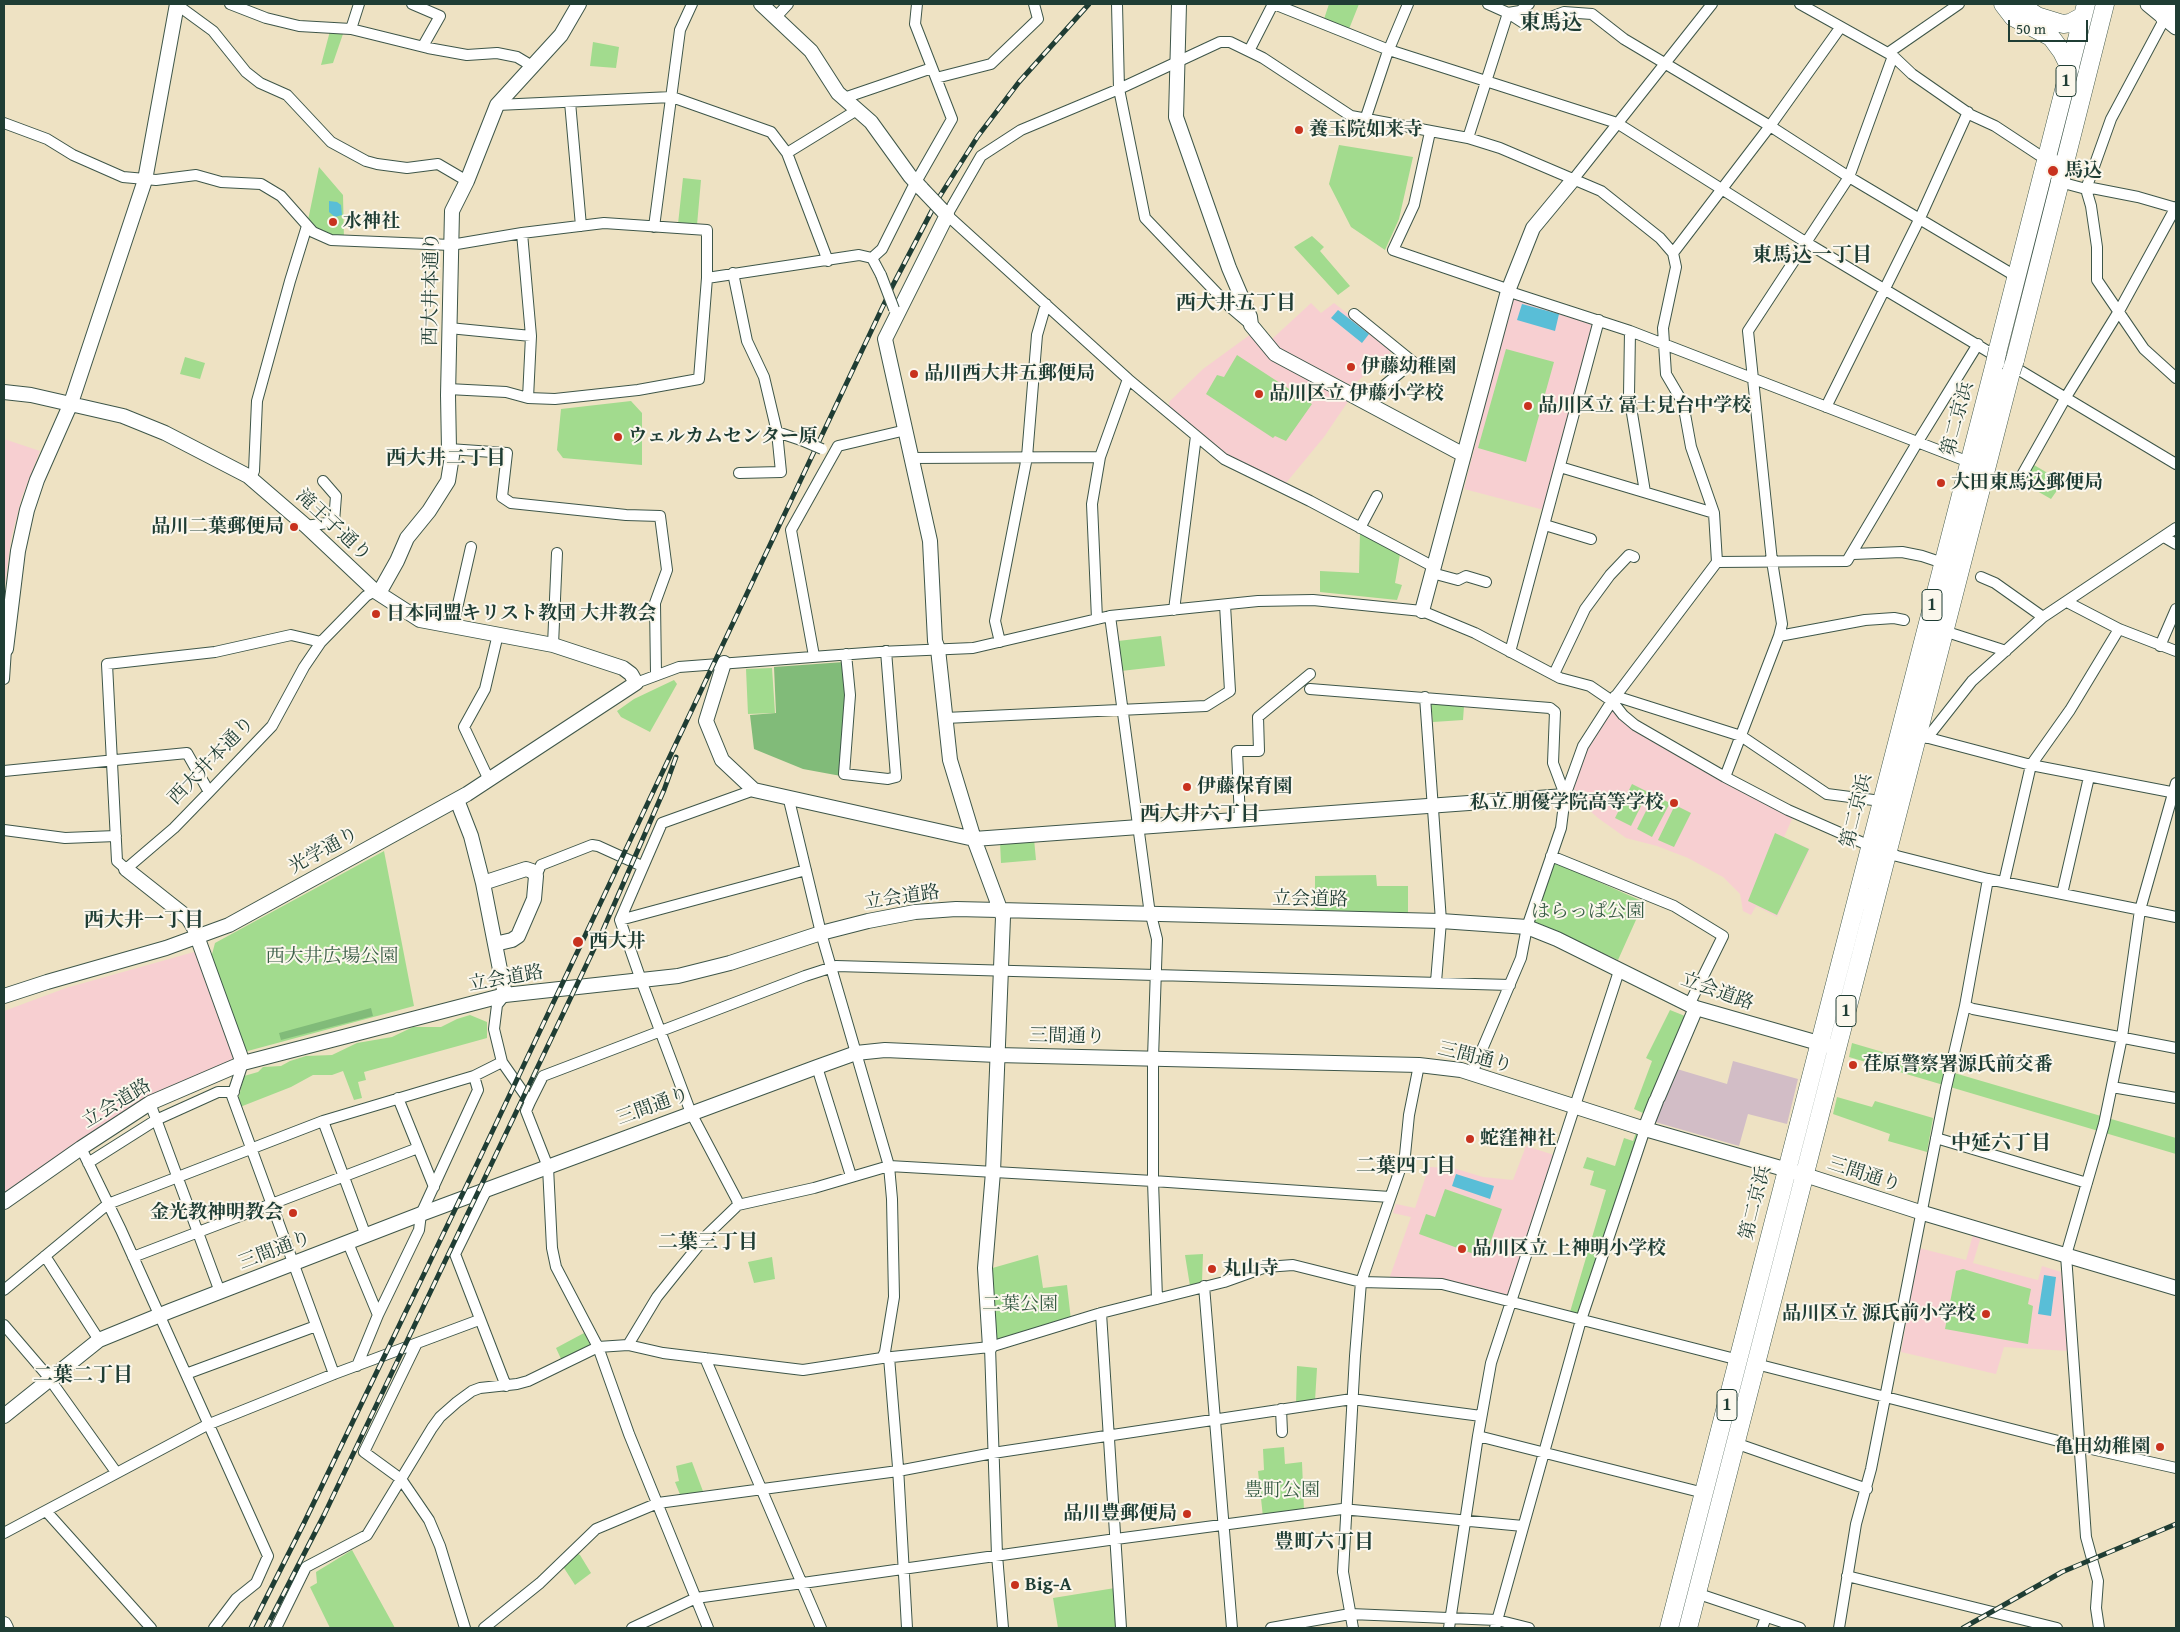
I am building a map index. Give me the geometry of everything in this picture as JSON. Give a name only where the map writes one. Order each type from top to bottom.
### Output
[{"type":"highway","points":[[2002,4],[2014,17],[2051,37],[2062,52],[2070,68]]},
{"type":"highway","points":[[2019,4],[2037,16],[2063,24],[2070,23],[2085,10]]},
{"type":"highway","name":"第二京浜","points":[[1669,1628],[1704,1493],[1805,1175],[1887,853],[1923,736],[1944,631],[2066,163],[2105,4]]},
{"type":"highway","name":"第二京浜","points":[[1688,1628],[1735,1443],[1747,1362],[1786,1170],[2085,10]]},
{"type":"main road","points":[[2148,4],[2173,12]]},
{"type":"street","points":[[4,679],[5,649],[18,552],[27,510],[71,403],[145,180],[177,4],[213,31],[246,72],[260,83],[287,95],[332,142],[366,161],[407,168],[438,164],[467,181]]},
{"type":"street","points":[[230,4],[266,18],[300,26],[351,29],[467,55],[498,53],[517,57],[532,66]]},
{"type":"street","points":[[351,29],[359,4]]},
{"type":"street","points":[[412,4],[440,16],[423,46]]},
{"type":"street","name":"西大井本通り","points":[[126,869],[174,828],[272,726],[304,667],[321,642],[366,596],[377,592],[397,561],[407,538],[429,511],[448,481],[452,456],[450,449],[448,389],[452,211],[467,181],[497,105],[561,35],[579,4]]},
{"type":"street","points":[[654,227],[680,30],[692,4]]},
{"type":"street","points":[[761,4],[811,51],[838,93],[871,122],[919,185],[944,213],[1128,379],[1224,459],[1360,528],[1433,570],[1458,580],[1466,576],[1486,582]]},
{"type":"street","points":[[776,17],[788,4]]},
{"type":"street","points":[[872,258],[882,249],[919,185],[952,119],[915,24],[917,4]]},
{"type":"street","points":[[844,98],[934,73],[990,64],[1038,19],[1034,4]]},
{"type":"street","points":[[1117,4],[1119,89],[1145,218],[1231,308],[1251,325],[1275,354],[1464,455]]},
{"type":"street","points":[[1179,4],[1176,117],[1229,268],[1250,317],[1251,325]]},
{"type":"street","points":[[1249,51],[1274,4],[1389,50],[1617,123],[1807,243],[2066,396],[2176,464]]},
{"type":"street","points":[[1365,120],[1389,50],[1408,4]]},
{"type":"street","points":[[1488,4],[1508,13],[1525,24],[1532,24],[1564,12],[1592,14],[1624,38],[1770,126],[1849,178],[1920,218],[2017,277]]},
{"type":"street","points":[[1508,13],[1520,11],[1529,4]]},
{"type":"street","points":[[1422,611],[1508,291],[1532,228],[1712,4]]},
{"type":"street","points":[[1800,4],[1817,8],[1840,28],[1890,54],[1912,74],[1968,112],[1995,126],[2021,144],[2047,158],[2066,163]]},
{"type":"street","points":[[1725,776],[1780,636],[1782,624],[1772,561],[1748,331],[1849,178],[1890,54],[1959,4]]},
{"type":"street","points":[[2173,12],[2111,119],[2086,189],[2091,206],[2097,247],[2097,280],[2144,349],[2176,378]]},
{"type":"street","points":[[1468,138],[1508,13]]},
{"type":"street","points":[[1673,253],[1770,126],[1840,28]]},
{"type":"street","points":[[1003,1628],[997,1555],[990,1347],[985,1268],[994,1172],[1002,917],[974,839],[950,760],[938,649],[935,641],[930,541],[885,339],[895,313],[944,213],[981,156],[1021,130],[1119,89],[1220,42],[1230,42],[1264,58],[1351,116],[1468,138],[1500,148],[1601,192],[1660,238],[1673,253],[1676,267],[1663,328],[1666,374],[1682,403],[1691,447],[1714,513],[1716,562],[1614,698],[1583,746],[1565,796],[1561,828],[1527,927],[1522,953],[1472,1073]]},
{"type":"street","points":[[497,105],[672,97],[771,132],[787,153],[828,261]]},
{"type":"street","points":[[570,102],[580,226]]},
{"type":"street","points":[[787,153],[857,110]]},
{"type":"street","points":[[1826,407],[1920,218],[1968,112]]},
{"type":"street","points":[[4,123],[48,139],[73,155],[123,177],[145,180],[196,175],[221,182],[261,184],[281,196],[313,232],[331,240],[452,245],[522,233],[604,224],[707,230],[707,278],[699,379],[638,390],[555,400],[528,398],[506,392],[448,389]]},
{"type":"street","points":[[1430,132],[1414,205],[1392,250],[1630,331],[1969,462]]},
{"type":"street","points":[[2009,480],[2017,484],[2176,208],[2138,197],[2092,188],[2086,189],[2042,177]]},
{"type":"street","points":[[251,478],[254,472],[257,401],[290,281],[308,226]]},
{"type":"street","points":[[522,233],[531,336],[528,398]]},
{"type":"street","points":[[707,278],[859,255],[872,258],[881,275],[895,313]]},
{"type":"street","points":[[733,273],[747,341],[764,377],[777,432],[781,472],[739,473]]},
{"type":"street","points":[[1000,642],[996,620],[1027,457],[1036,335],[1046,304]]},
{"type":"street","points":[[1354,314],[1412,362],[1364,402]]},
{"type":"street","points":[[1510,652],[1598,320]]},
{"type":"street","points":[[449,328],[531,336]]},
{"type":"street","points":[[1630,331],[1629,395],[1645,492]]},
{"type":"street","points":[[1716,562],[1847,561],[1917,442],[1978,344]]},
{"type":"street","points":[[1097,619],[1092,504],[1100,458],[1128,379]]},
{"type":"street","name":"滝王子通り","points":[[4,392],[71,403],[118,414],[154,429],[251,478],[377,592],[420,620],[552,646],[623,668],[632,674],[636,682]]},
{"type":"street","points":[[814,656],[791,530],[827,451],[838,446],[906,430]]},
{"type":"street","points":[[777,432],[827,451]]},
{"type":"street","points":[[1174,610],[1196,436]]},
{"type":"street","points":[[450,449],[507,454],[502,497],[511,503],[626,515],[660,516],[666,570],[655,603],[656,674]]},
{"type":"street","points":[[912,458],[1100,458]]},
{"type":"street","points":[[1560,467],[1714,513]]},
{"type":"street","points":[[306,526],[334,522],[336,496],[324,482]]},
{"type":"street","points":[[1360,528],[1376,496]]},
{"type":"street","points":[[1545,525],[1591,540]]},
{"type":"street","points":[[2100,1628],[2096,1608],[2098,1581],[2086,1538],[2066,1255],[2104,1124],[2112,1087],[2122,1037],[2140,910],[2176,790],[2089,777],[2031,765],[1923,736],[1972,681],[2043,617],[2176,528]]},
{"type":"street","points":[[2164,537],[2176,544]]},
{"type":"street","points":[[453,626],[471,547]]},
{"type":"street","points":[[1852,554],[1902,552],[1943,563]]},
{"type":"street","points":[[552,646],[557,553]]},
{"type":"street","points":[[1554,674],[1585,609],[1610,575],[1629,555],[1634,557]]},
{"type":"street","points":[[1981,577],[1995,583],[2043,617]]},
{"type":"street","points":[[636,682],[679,667],[886,651],[974,648],[1110,616],[1258,600],[1313,600],[1422,611],[1475,633],[1554,674],[1590,686],[1614,698],[1740,736],[1827,794],[1881,801]]},
{"type":"street","points":[[2067,602],[2119,629],[2176,651]]},
{"type":"street","points":[[945,718],[1206,706],[1230,692],[1225,605]]},
{"type":"street","points":[[2160,646],[2176,609]]},
{"type":"street","points":[[1110,616],[1137,828],[1150,915],[1157,939],[1153,1058],[1153,1181],[1157,1299]]},
{"type":"street","points":[[1780,636],[1865,620],[1894,618],[1904,620]]},
{"type":"street","points":[[2004,882],[2031,765],[2070,710],[2119,629]]},
{"type":"street","points":[[1944,631],[2006,651]]},
{"type":"street","points":[[489,780],[464,727],[485,689],[498,634]]},
{"type":"street","points":[[321,642],[290,635],[215,652],[107,664],[117,861],[188,918],[197,937],[243,1063],[232,1096],[334,1374]]},
{"type":"street","points":[[846,654],[850,695],[844,774],[888,779],[896,777],[886,651]]},
{"type":"street","points":[[724,664],[706,721],[722,760],[754,790],[789,800],[974,839],[1565,796]]},
{"type":"street","points":[[1240,820],[1237,751],[1259,751],[1258,717],[1310,674]]},
{"type":"street","name":"光学通り","points":[[4,996],[166,948],[230,925],[457,800],[636,682]]},
{"type":"street","points":[[1310,689],[1550,708],[1555,712],[1553,763],[1565,796]]},
{"type":"street","points":[[1425,697],[1441,922],[1436,982]]},
{"type":"street","points":[[1614,698],[1623,715],[1635,725],[1788,810],[1887,853],[1988,879],[2176,917]]},
{"type":"street","points":[[4,771],[113,762],[186,753],[209,792]]},
{"type":"street","points":[[2062,894],[2089,777]]},
{"type":"street","points":[[738,1205],[691,1113],[620,920],[662,823],[754,790]]},
{"type":"street","points":[[457,800],[470,836],[483,883],[505,994],[497,1005],[494,1029],[502,1062],[530,1102]]},
{"type":"street","points":[[789,800],[821,934],[889,1166],[892,1199],[894,1297],[885,1352],[898,1471],[907,1628]]},
{"type":"street","points":[[4,830],[65,838],[116,836]]},
{"type":"street","points":[[495,944],[512,940],[518,936],[534,900],[536,876],[541,865],[592,846],[598,846],[642,866]]},
{"type":"street","points":[[1496,1624],[1581,1320],[1645,1129],[1692,1006],[1723,936],[1674,906],[1551,856]]},
{"type":"street","points":[[483,883],[526,869],[532,871],[536,876]]},
{"type":"street","points":[[620,920],[806,870]]},
{"type":"street","points":[[1839,1628],[1856,1524],[1867,1489],[1923,1213],[1936,1138],[1965,1006],[1988,879]]},
{"type":"street","name":"立会道路","points":[[4,1202],[81,1148],[150,1104],[243,1063],[505,994],[520,993],[532,989],[537,991],[678,976],[722,965],[868,921],[915,912],[956,909],[999,910],[1441,922],[1527,927],[1557,939],[1692,1006],[1837,1048]]},
{"type":"street","points":[[708,1628],[630,1434],[598,1347],[556,1267],[552,1248],[548,1167],[526,1111],[543,1076],[831,966],[1510,985]]},
{"type":"street","points":[[1449,1628],[1481,1416],[1491,1363],[1619,971]]},
{"type":"street","points":[[1965,1006],[2176,1048]]},
{"type":"street","name":"三間通り","points":[[4,1416],[49,1378],[99,1340],[421,1214],[856,1052],[885,1050],[997,1055],[1419,1065],[1472,1073],[1645,1129],[1805,1175],[1923,1213],[2176,1288]]},
{"type":"street","points":[[4,1290],[108,1204],[323,1121],[474,1076],[502,1062]]},
{"type":"street","points":[[1353,1628],[1343,1572],[1348,1509],[1352,1399],[1361,1282],[1404,1155],[1409,1114],[1419,1065]]},
{"type":"street","points":[[817,1067],[851,1176]]},
{"type":"street","points":[[357,1366],[378,1316],[419,1230],[421,1214],[478,1090],[474,1076]]},
{"type":"street","points":[[2112,1087],[2176,1098]]},
{"type":"street","points":[[88,1163],[156,1120],[218,1092],[234,1092]]},
{"type":"street","points":[[398,1098],[434,1187]]},
{"type":"street","points":[[150,1104],[220,1292]]},
{"type":"street","points":[[323,1121],[366,1236]]},
{"type":"street","points":[[1936,1138],[2087,1183]]},
{"type":"street","points":[[81,1148],[133,1257],[207,1425],[268,1556],[256,1583],[236,1599],[214,1628]]},
{"type":"street","points":[[133,1257],[418,1148]]},
{"type":"street","points":[[628,1345],[658,1297],[677,1272],[708,1234],[738,1205],[814,1188],[889,1166],[1390,1197]]},
{"type":"street","points":[[487,1189],[455,1254],[506,1386]]},
{"type":"street","points":[[348,1242],[378,1316]]},
{"type":"street","points":[[45,1256],[99,1340]]},
{"type":"street","points":[[276,1628],[306,1568],[367,1535],[440,1417],[472,1391],[480,1388],[506,1386],[528,1381],[598,1347],[628,1345],[705,1358],[803,1370],[886,1357],[990,1347],[1101,1313],[1224,1282],[1266,1267],[1293,1265],[1361,1282],[1442,1284],[2078,1446],[2176,1468]]},
{"type":"street","points":[[1204,1286],[1232,1628]]},
{"type":"street","points":[[1101,1313],[1121,1628]]},
{"type":"street","points":[[4,1534],[116,1472],[207,1425],[334,1374],[479,1320]]},
{"type":"street","points":[[4,1325],[49,1378],[116,1472]]},
{"type":"street","points":[[186,1374],[316,1326]]},
{"type":"street","points":[[416,1345],[364,1452],[401,1479],[428,1520],[440,1546],[465,1628]]},
{"type":"street","points":[[705,1358],[821,1628]]},
{"type":"street","points":[[484,1628],[540,1583],[596,1529],[658,1503],[898,1471],[994,1453],[1352,1399],[1481,1416]]},
{"type":"street","points":[[1281,1409],[1282,1432]]},
{"type":"street","points":[[1478,1436],[1704,1493]]},
{"type":"street","points":[[1735,1443],[1867,1489]]},
{"type":"street","points":[[632,1628],[696,1598],[1116,1538],[1348,1509],[1523,1526]]},
{"type":"street","points":[[46,1511],[151,1628]]},
{"type":"street","points":[[1847,1576],[2025,1624],[2057,1628]]},
{"type":"street","points":[[1696,1593],[1800,1628]]},
{"type":"street","points":[[1271,1628],[1350,1614],[1450,1617],[1530,1628]]},
{"type":"street","points":[[1762,1628],[1766,1617]]},
{"type":"street","points":[[4,1624],[6,1628]]},
{"type":"shaded area","name":"品川区立 冨士見台中学校","points":[[1513,295],[1593,322],[1544,510],[1464,489]]},
{"type":"shaded area","name":"品川区立 伊藤小学校","points":[[1311,303],[1321,313],[1334,303],[1394,350],[1352,386],[1347,383],[1340,395],[1349,400],[1324,437],[1286,483],[1229,457],[1169,407],[1169,402],[1203,369],[1251,334],[1337,393],[1343,381],[1282,351],[1272,339]]},
{"type":"shaded area","points":[[4,439],[40,451],[22,497],[11,539],[4,593]]},
{"type":"shaded area","name":"私立 朋優学院高等学校","points":[[1612,706],[1793,817],[1784,837],[1810,849],[1777,917],[1756,906],[1751,915],[1743,911],[1740,894],[1723,877],[1688,858],[1657,846],[1626,838],[1598,818],[1570,793],[1586,749]]},
{"type":"shaded area","points":[[194,952],[198,953],[235,1060],[118,1118],[4,1193],[4,1011],[66,988]]},
{"type":"shaded area","points":[[1733,1061],[1798,1079],[1787,1124],[1748,1114],[1739,1146],[1655,1122],[1677,1069],[1727,1084]]},
{"type":"shaded area","name":"品川区立 上神明小学校","points":[[1526,1146],[1554,1155],[1508,1298],[1441,1283],[1388,1282],[1411,1217],[1393,1213],[1396,1204],[1415,1208],[1429,1167],[1453,1168],[1483,1177],[1513,1180]]},
{"type":"shaded area","name":"品川区立 源氏前小学校","points":[[1974,1231],[1982,1233],[1973,1263],[2038,1280],[2042,1266],[2061,1272],[2068,1351],[2004,1347],[1996,1374],[1901,1352],[1919,1248],[1966,1260]]},
{"type":"green space","points":[[1329,4],[1359,4],[1349,29],[1324,19]]},
{"type":"green space","points":[[330,31],[344,31],[333,63],[321,65]]},
{"type":"green space","points":[[593,42],[619,47],[616,68],[590,66]]},
{"type":"green space","points":[[1339,145],[1413,157],[1399,219],[1385,250],[1351,227],[1329,184]]},
{"type":"green space","points":[[319,167],[343,195],[344,240],[307,225]]},
{"type":"green space","points":[[683,178],[701,180],[697,225],[678,224]]},
{"type":"green space","points":[[1312,236],[1324,247],[1320,251],[1350,286],[1338,295],[1294,247]]},
{"type":"green space","points":[[1506,349],[1554,362],[1526,462],[1478,448]]},
{"type":"green space","points":[[1237,355],[1312,404],[1286,441],[1275,436],[1273,438],[1206,394],[1217,375],[1224,377]]},
{"type":"green space","points":[[185,357],[205,363],[200,379],[180,374]]},
{"type":"green space","points":[[631,401],[642,413],[642,465],[563,458],[557,450],[561,409]]},
{"type":"green space","points":[[2034,465],[2063,482],[2051,499],[2023,483]]},
{"type":"green space","points":[[1360,532],[1400,554],[1395,583],[1402,585],[1397,600],[1320,592],[1320,571],[1359,573]]},
{"type":"green space","points":[[1161,636],[1165,666],[1121,671],[1118,641]]},
{"type":"green space","points":[[844,662],[847,705],[841,776],[803,769],[754,749],[750,715],[776,713],[774,667]]},
{"type":"green space","points":[[772,668],[775,713],[748,714],[746,669]]},
{"type":"green space","points":[[674,680],[677,684],[650,732],[621,717],[617,711],[634,699]]},
{"type":"green space","points":[[1431,703],[1464,706],[1463,720],[1433,722]]},
{"type":"green space","points":[[1632,784],[1648,792],[1631,826],[1615,818]]},
{"type":"green space","points":[[1654,795],[1670,803],[1652,837],[1637,829]]},
{"type":"green space","points":[[1675,805],[1691,813],[1674,847],[1658,840]]},
{"type":"green space","points":[[1775,833],[1809,849],[1777,915],[1748,901]]},
{"type":"green space","points":[[1034,839],[1036,860],[1001,863],[1000,842]]},
{"type":"green space","name":"西大井広場公園","points":[[384,851],[414,1006],[244,1052],[211,958],[215,943]]},
{"type":"green space","name":"はらっぱ公園","points":[[1554,862],[1644,902],[1618,960],[1534,922]]},
{"type":"green space","points":[[1376,875],[1377,886],[1408,886],[1408,913],[1315,910],[1315,876]]},
{"type":"green space","points":[[371,1008],[373,1016],[281,1040],[279,1033]]},
{"type":"green space","points":[[1670,1010],[1685,1016],[1635,1142],[1579,1315],[1570,1312],[1606,1190],[1590,1185],[1594,1171],[1583,1168],[1587,1157],[1615,1166],[1624,1138],[1633,1141],[1643,1113],[1634,1109],[1652,1061],[1646,1058]]},
{"type":"green space","points":[[470,1015],[487,1022],[487,1038],[364,1072],[366,1080],[358,1082],[362,1098],[354,1100],[343,1071],[332,1075],[313,1075],[291,1087],[240,1107],[238,1100],[244,1076],[258,1072],[263,1067],[281,1066],[306,1056],[332,1055],[357,1043],[392,1037],[413,1027],[441,1027]]},
{"type":"green space","points":[[1852,1043],[2176,1138],[2176,1154],[1849,1057]]},
{"type":"green space","points":[[1837,1097],[1872,1107],[1875,1101],[1933,1118],[1927,1152],[1888,1141],[1890,1134],[1833,1114]]},
{"type":"green space","points":[[1445,1189],[1502,1209],[1485,1258],[1419,1234],[1426,1214],[1435,1217]]},
{"type":"green space","points":[[1203,1254],[1202,1282],[1190,1286],[1185,1255]]},
{"type":"green space","name":"二葉公園","points":[[1038,1255],[1043,1288],[1067,1285],[1071,1320],[997,1343],[989,1269]]},
{"type":"green space","points":[[772,1257],[775,1279],[754,1283],[748,1262]]},
{"type":"green space","points":[[1963,1269],[2031,1289],[2028,1304],[2033,1306],[2028,1344],[1945,1329],[1956,1271]]},
{"type":"green space","points":[[584,1333],[591,1346],[562,1361],[556,1348]]},
{"type":"green space","points":[[1297,1366],[1317,1368],[1315,1401],[1296,1404]]},
{"type":"green space","name":"豊町公園","points":[[1284,1447],[1285,1464],[1302,1462],[1304,1511],[1263,1517],[1258,1471],[1264,1470],[1263,1449]]},
{"type":"green space","points":[[692,1462],[704,1494],[681,1497],[675,1482],[679,1481],[676,1466]]},
{"type":"green space","points":[[352,1550],[395,1628],[330,1628],[310,1587],[317,1583],[316,1572]]},
{"type":"green space","points":[[576,1553],[580,1555],[591,1573],[575,1585],[564,1568],[566,1562]]},
{"type":"green space","points":[[1115,1588],[1117,1628],[1058,1628],[1053,1598]]},
{"type":"water","points":[[329,201],[337,202],[341,205],[342,215],[335,217],[329,212]]},
{"type":"water","points":[[1522,304],[1559,314],[1555,331],[1517,320]]},
{"type":"water","points":[[1338,310],[1369,334],[1362,343],[1331,318]]},
{"type":"water","points":[[1456,1174],[1494,1186],[1490,1199],[1452,1186]]},
{"type":"water","points":[[2044,1275],[2056,1277],[2051,1316],[2038,1314]]},
{"type":"railway","points":[[251,1628],[304,1523],[476,1166],[893,285],[938,199],[978,136],[1019,82],[1089,4]]},
{"type":"railway","points":[[266,1628],[324,1515],[603,930],[664,790],[676,757]]},
{"type":"railway","points":[[1963,1628],[2062,1572],[2176,1524]]},
{"type":"place","name":"養玉院如来寺","points":[[1299,130]]},
{"type":"place","name":"馬込","points":[[2053,171]]},
{"type":"place","name":"水神社","points":[[333,222]]},
{"type":"place","name":"伊藤幼稚園","points":[[1351,367]]},
{"type":"place","name":"品川西大井五郵便局","points":[[914,374]]},
{"type":"place","name":"品川区立 伊藤小学校","points":[[1259,394]]},
{"type":"place","name":"品川区立 冨士見台中学校","points":[[1528,406]]},
{"type":"place","name":"ウェルカムセンター原","points":[[618,437]]},
{"type":"place","name":"大田東馬込郵便局","points":[[1941,483]]},
{"type":"place","name":"品川二葉郵便局","points":[[294,527]]},
{"type":"place","name":"日本同盟キリスト教団 大井教会","points":[[376,614]]},
{"type":"place","name":"伊藤保育園","points":[[1187,787]]},
{"type":"place","name":"私立 朋優学院高等学校","points":[[1674,803]]},
{"type":"place","name":"西大井","points":[[578,942]]},
{"type":"place","name":"荏原警察署源氏前交番","points":[[1853,1065]]},
{"type":"place","name":"蛇窪神社","points":[[1470,1139]]},
{"type":"place","name":"金光教神明教会","points":[[293,1213]]},
{"type":"place","name":"品川区立 上神明小学校","points":[[1462,1249]]},
{"type":"place","name":"丸山寺","points":[[1212,1269]]},
{"type":"place","name":"品川区立 源氏前小学校","points":[[1986,1314]]},
{"type":"place","name":"亀田幼稚園","points":[[2160,1447]]},
{"type":"place","name":"品川豊郵便局","points":[[1187,1514]]},
{"type":"place","name":"Big-A","points":[[1015,1585]]},
{"type":"district","name":"東馬込","points":[[1551,24]]},
{"type":"district","name":"東馬込一丁目","points":[[1812,256]]},
{"type":"district","name":"西大井五丁目","points":[[1236,304]]},
{"type":"district","name":"西大井二丁目","points":[[446,459]]},
{"type":"district","name":"西大井六丁目","points":[[1200,815]]},
{"type":"district","name":"西大井一丁目","points":[[144,921]]},
{"type":"district","name":"中延六丁目","points":[[2001,1144]]},
{"type":"district","name":"二葉四丁目","points":[[1406,1167]]},
{"type":"district","name":"二葉三丁目","points":[[708,1243]]},
{"type":"district","name":"二葉二丁目","points":[[83,1376]]},
{"type":"district","name":"豊町六丁目","points":[[1324,1543]]}]
